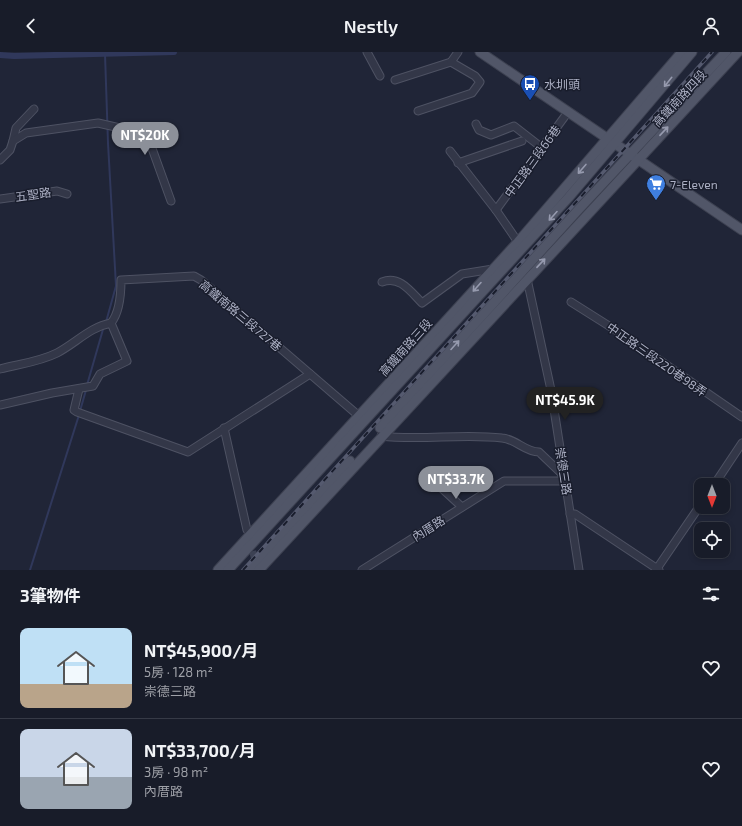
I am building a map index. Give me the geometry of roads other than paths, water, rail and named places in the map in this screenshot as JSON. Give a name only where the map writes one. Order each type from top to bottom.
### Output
[{"type":"main road","points":[[480,52],[742,230]]},
{"type":"main road","points":[[611,142],[682,52]]},
{"type":"main road","name":"高鐵南路四段","points":[[611,142],[645,110],[692,52]]},
{"type":"main road","name":"高鐵南路四段","points":[[633,157],[726,52]]},
{"type":"main road","name":"高鐵南路四段","points":[[633,157],[738,52]]},
{"type":"main road","name":"高鐵南路三段","points":[[218,570],[611,142]]},
{"type":"main road","name":"高鐵南路三段","points":[[228,570],[569,197],[611,142]]},
{"type":"main road","points":[[259,570],[527,279],[633,157]]},
{"type":"main road","points":[[250,570],[429,375],[633,157]]},
{"type":"main road","points":[[418,397],[429,375]]},
{"type":"street","points":[[395,80],[451,62],[458,52]]},
{"type":"street","points":[[368,55],[380,76]]},
{"type":"street","points":[[418,111],[472,93],[476,88],[480,82],[475,76],[451,62]]},
{"type":"street","points":[[0,160],[10,150],[16,128],[34,109]]},
{"type":"street","name":"中正路三段66巷","points":[[496,210],[568,112]]},
{"type":"street","points":[[13,141],[26,133],[98,123],[120,128],[145,129],[171,201]]},
{"type":"street","points":[[476,124],[479,130],[491,135],[514,126],[541,147]]},
{"type":"street","points":[[458,163],[522,141]]},
{"type":"street","points":[[450,151],[496,210],[518,242]]},
{"type":"street","name":"五聖路","points":[[0,199],[57,191],[67,194]]},
{"type":"street","points":[[382,282],[387,280],[396,281],[404,285],[422,303],[462,274],[493,269]]},
{"type":"street","name":"高鐵南路三段727巷","points":[[111,323],[114,319],[120,298],[121,280],[194,276],[201,280],[358,416]]},
{"type":"street","name":"崇德三路","points":[[527,279],[551,390],[579,570]]},
{"type":"street","name":"中正路三段220巷98弄","points":[[571,302],[617,331],[742,417]]},
{"type":"street","points":[[0,369],[46,358],[99,326],[111,323],[127,361],[100,374],[93,386],[52,393],[0,405]]},
{"type":"street","points":[[85,388],[74,410],[188,452],[310,374]]},
{"type":"street","points":[[224,428],[247,530]]},
{"type":"street","points":[[381,436],[412,438],[504,438],[530,452],[539,452],[561,473],[565,482]]},
{"type":"street","points":[[719,478],[742,443]]},
{"type":"street","points":[[426,474],[462,507]]},
{"type":"street","name":"內厝路","points":[[362,570],[504,481],[565,482]]},
{"type":"street","points":[[570,514],[575,514],[657,570],[694,514]]},
{"type":"waterway","points":[[0,55],[14,56],[174,52]]},
{"type":"waterway","points":[[105,54],[108,143],[116,286],[106,322]]},
{"type":"waterway","points":[[87,385],[104,326]]},
{"type":"waterway","points":[[80,411],[86,390]]},
{"type":"waterway","points":[[30,570],[79,415]]},
{"type":"tunnel","points":[[250,541],[257,568]]},
{"type":"railway","points":[[243,570],[712,52]]},
{"type":"place","name":"水圳頭","points":[[530,101]]},
{"type":"place","name":"7-Eleven","points":[[656,201]]}]
